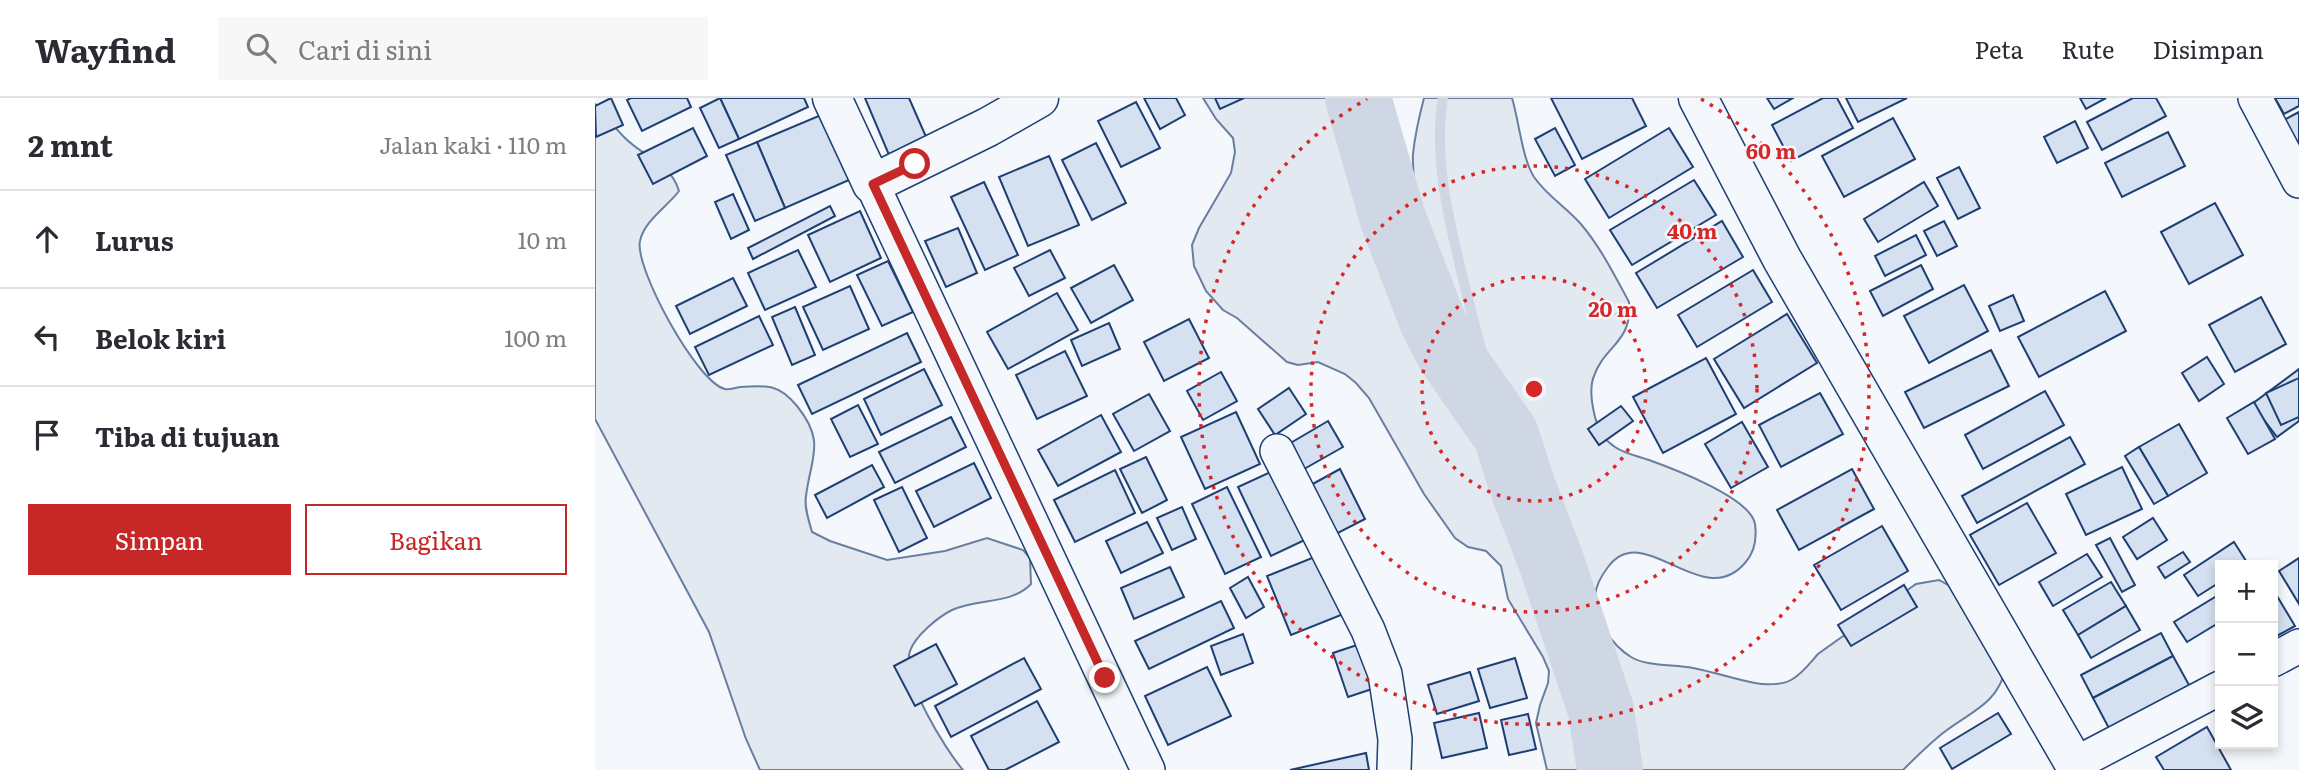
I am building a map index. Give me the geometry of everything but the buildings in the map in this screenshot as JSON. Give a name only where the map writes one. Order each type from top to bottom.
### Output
[{"type":"street","points":[[832,98],[1148,770]]},
{"type":"street","points":[[873,184],[1039,98]]},
{"type":"street","points":[[1698,98],[1782,259],[2077,767],[2215,691]]},
{"type":"street","points":[[2255,98],[2299,181]]},
{"type":"street","points":[[1277,451],[1368,630],[1385,674],[1395,739],[1394,770]]},
{"type":"street","points":[[2278,657],[2299,646]]},
{"type":"shaded area","points":[[1203,98],[1345,98],[1352,137],[1375,177],[1394,192],[1410,187],[1412,183],[1414,147],[1424,98],[1512,98],[1524,150],[1534,177],[1587,232],[1607,261],[1629,302],[1627,326],[1604,357],[1592,381],[1593,407],[1602,434],[1611,444],[1623,451],[1676,470],[1726,495],[1750,514],[1755,524],[1755,540],[1751,554],[1745,563],[1728,576],[1711,578],[1639,553],[1622,555],[1608,567],[1598,584],[1595,605],[1605,631],[1624,652],[1645,662],[1693,668],[1759,684],[1783,683],[1795,678],[1818,654],[1916,584],[1939,580],[1957,590],[2006,668],[1996,691],[1982,706],[1938,737],[1903,770],[1547,770],[1536,723],[1549,671],[1508,599],[1501,566],[1486,551],[1468,547],[1455,538],[1424,494],[1369,398],[1356,383],[1345,374],[1318,362],[1298,365],[1287,362],[1237,318],[1223,310],[1206,291],[1194,266],[1192,245],[1231,173],[1235,152],[1233,138],[1216,119]]},
{"type":"shaded area","points":[[595,104],[625,138],[670,173],[679,191],[646,227],[640,241],[641,255],[657,298],[684,346],[713,382],[725,389],[758,386],[778,390],[797,406],[806,419],[814,440],[806,501],[812,532],[830,541],[887,560],[945,551],[987,538],[1023,550],[1030,558],[1031,584],[1023,591],[952,610],[928,628],[910,651],[912,678],[926,713],[963,770],[760,770],[746,739],[709,632],[595,419]]},
{"type":"waterway","points":[[1358,98],[1393,219],[1433,322],[1449,353],[1506,435],[1601,710],[1610,770]]},
{"type":"waterway","points":[[1443,98],[1440,121],[1441,166],[1448,212],[1478,337],[1506,435]]},
{"type":"route","points":[[915,164],[873,184],[1105,678]]}]
